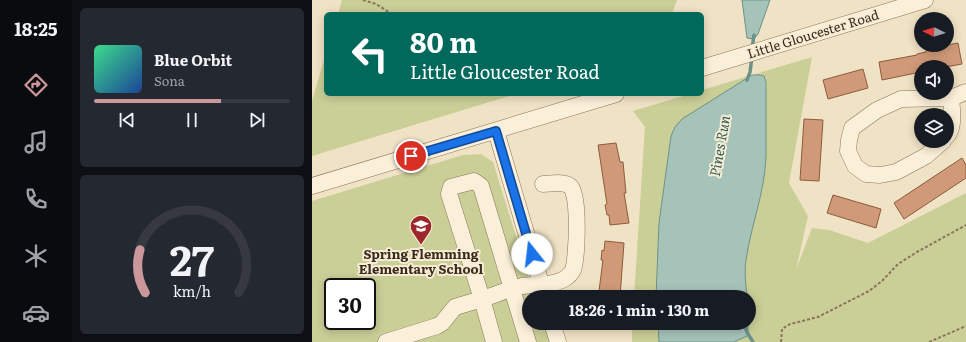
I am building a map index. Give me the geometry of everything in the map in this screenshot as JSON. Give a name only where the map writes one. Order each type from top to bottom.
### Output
[{"type":"street","name":"Little Gloucester Road","points":[[704,67],[925,0]]},
{"type":"street","points":[[954,97],[966,92]]},
{"type":"street","points":[[312,186],[610,96]]},
{"type":"street","points":[[914,99],[901,99],[877,110],[852,128],[848,151],[855,166],[866,174],[880,175],[896,172],[926,156],[936,148]]},
{"type":"street","points":[[496,131],[543,290]]},
{"type":"street","points":[[494,342],[449,194],[451,187],[474,181],[481,186],[528,342]]},
{"type":"street","points":[[543,184],[566,184],[573,189],[576,198],[574,266],[570,275],[566,279],[559,281],[545,290]]},
{"type":"street","points":[[386,342],[437,326],[442,323],[455,307],[522,286],[539,290]]},
{"type":"street","points":[[554,330],[558,342]]},
{"type":"path","points":[[362,0],[376,4],[389,12]]},
{"type":"path","points":[[781,342],[782,329],[790,324],[818,317],[869,291],[882,281],[898,264],[917,252],[966,226]]},
{"type":"path","points":[[929,342],[966,326]]},
{"type":"green space","points":[[342,0],[677,0],[673,12],[339,12]]},
{"type":"green space","points":[[812,57],[789,183],[808,216],[796,270],[812,228],[829,230],[868,243],[966,193],[966,342],[632,342],[632,330],[756,330],[756,290],[634,290],[645,127],[633,111],[683,96],[704,96],[704,89]]},
{"type":"green space","points":[[324,60],[324,96],[509,96],[312,156],[312,101]]},
{"type":"green space","name":"Spring Flemming Elementary School","points":[[481,154],[493,162],[533,290],[522,290],[522,330],[546,330],[550,342],[312,342],[312,201],[463,155]]},
{"type":"water","points":[[742,0],[770,0],[758,34],[754,39],[747,38]]},
{"type":"water","points":[[752,75],[764,76],[766,82],[765,169],[761,195],[745,265],[746,290],[656,290],[659,223],[671,136],[675,127],[682,119]]},
{"type":"water","points":[[658,330],[748,330],[747,336],[734,342],[659,342]]},
{"type":"building","points":[[958,43],[962,64],[954,66],[954,60],[914,60],[914,73],[882,80],[879,62],[926,52],[954,52],[954,44]]},
{"type":"building","points":[[863,69],[868,88],[828,99],[823,80]]},
{"type":"building","points":[[804,119],[823,120],[819,181],[800,180]]},
{"type":"building","points":[[616,143],[620,162],[623,162],[626,193],[624,193],[629,223],[610,225],[609,215],[607,215],[605,205],[607,204],[598,145]]},
{"type":"building","points":[[962,158],[966,165],[966,178],[904,219],[894,203]]},
{"type":"building","points":[[833,195],[881,209],[876,228],[827,213]]},
{"type":"building","points":[[605,241],[624,243],[621,290],[599,290],[603,260],[601,260],[602,250],[604,251]]},
{"type":"waterway","name":"Pines Run","points":[[752,49],[754,35]]},
{"type":"waterway","name":"Pines Run","points":[[747,80],[750,72],[752,57]]},
{"type":"waterway","name":"Pines Run","points":[[746,330],[753,342]]},
{"type":"place","name":"Spring Flemming Elementary School","points":[[421,246]]},
{"type":"route","points":[[411,156],[496,131],[532,254]]}]
